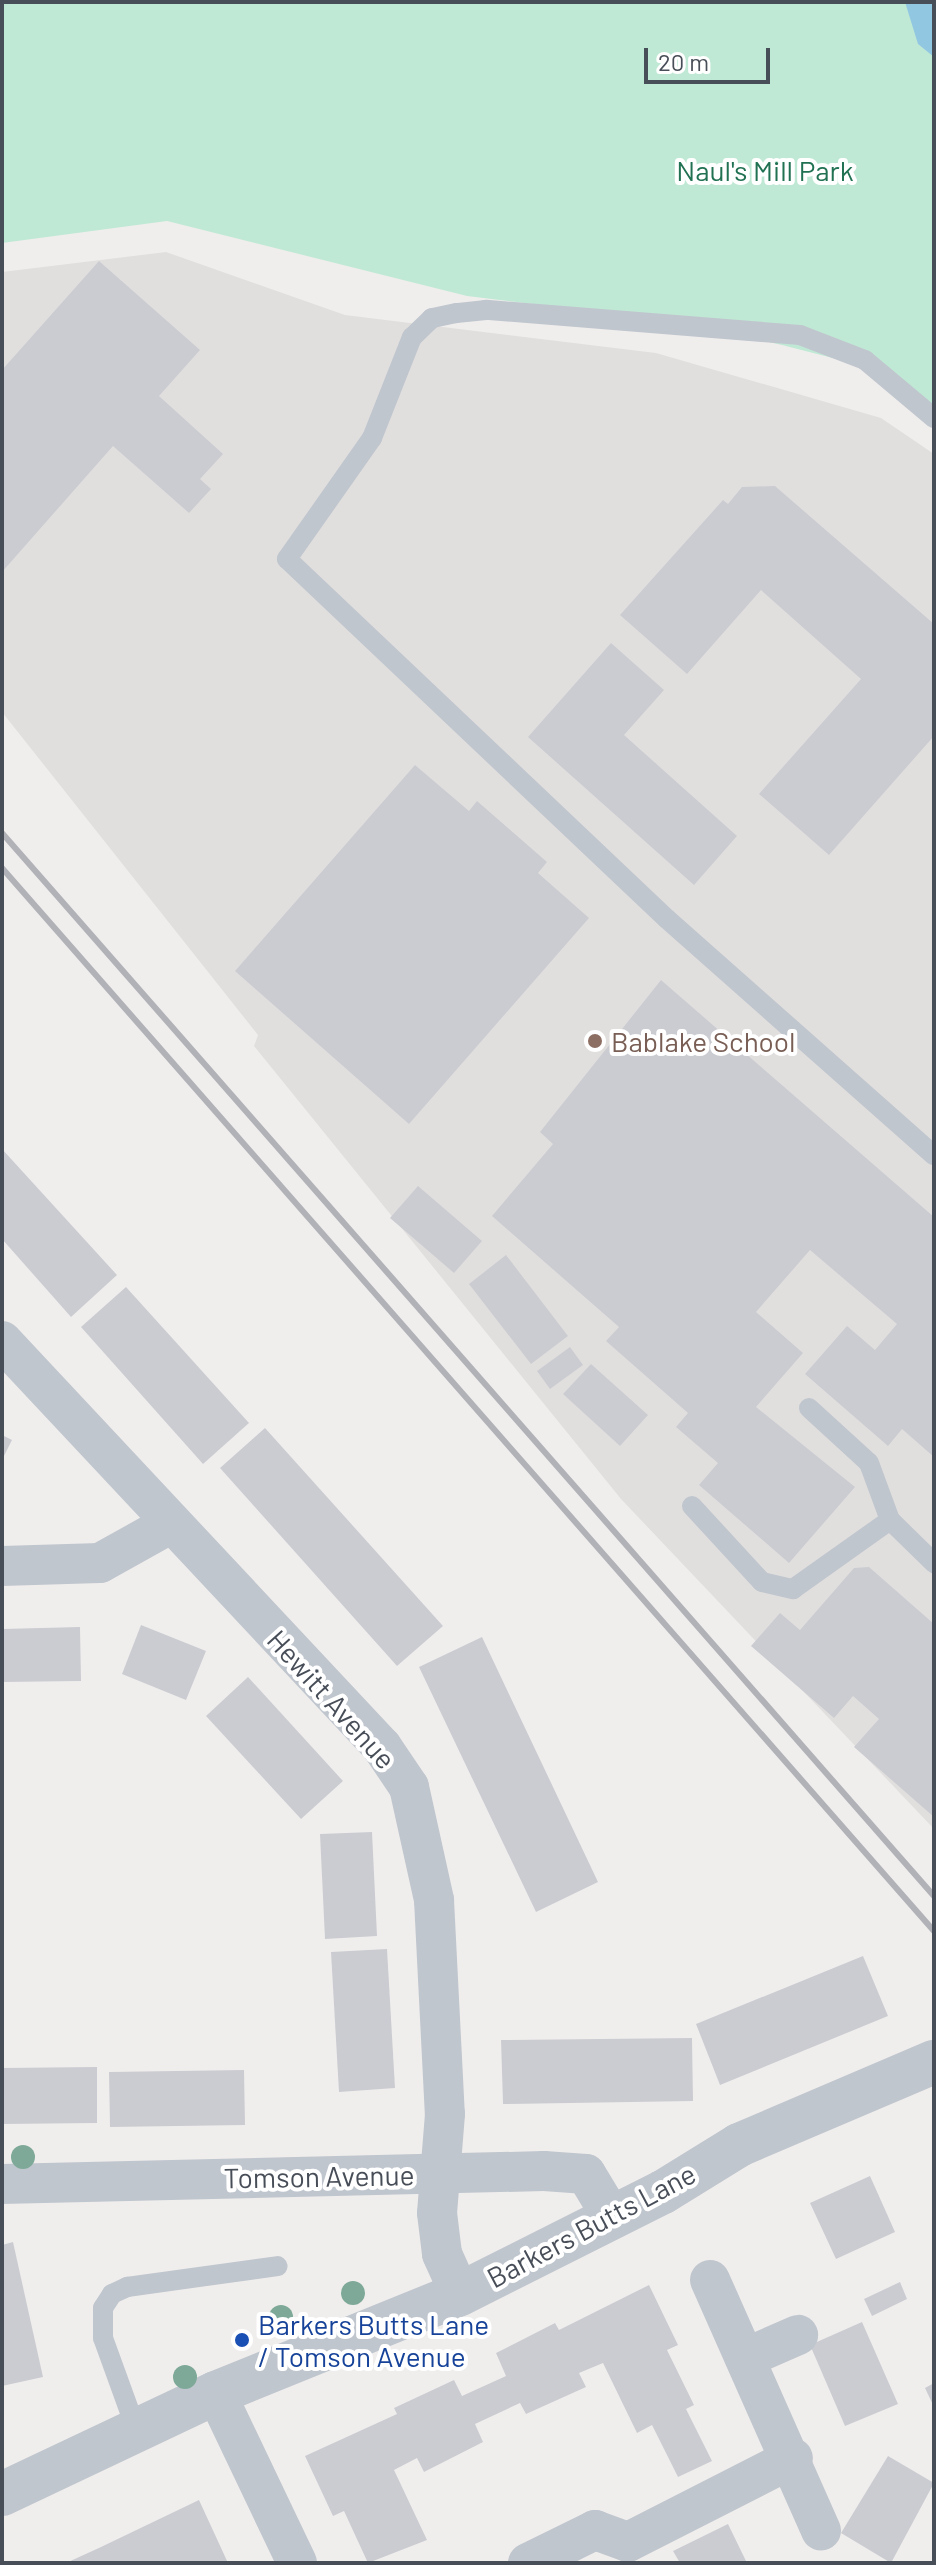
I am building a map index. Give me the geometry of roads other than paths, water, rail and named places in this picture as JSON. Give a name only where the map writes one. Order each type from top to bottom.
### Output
[{"type":"street","name":"Hewitt Avenue","points":[[2,1341],[382,1747],[409,1787],[434,1900],[445,2114],[437,2213],[442,2254],[460,2294]]},
{"type":"street","points":[[2,1566],[100,1563],[170,1524]]},
{"type":"street","name":"Barkers Butts Lane","points":[[2,2494],[216,2393],[460,2294],[612,2217],[739,2145],[934,2062]]},
{"type":"street","name":"Tomson Avenue","points":[[2,2184],[442,2174],[586,2174],[612,2217]]},
{"type":"street","points":[[710,2280],[793,2458],[821,2531]]},
{"type":"street","points":[[745,2358],[798,2335]]},
{"type":"street","points":[[216,2393],[297,2563]]},
{"type":"street","points":[[528,2563],[595,2530],[635,2552],[793,2458]]},
{"type":"lane","points":[[934,418],[865,360],[800,335],[486,310],[432,318],[412,337],[372,438],[287,559],[667,919],[934,1155]]},
{"type":"lane","points":[[809,1408],[869,1463],[890,1520],[934,1563]]},
{"type":"lane","points":[[692,1506],[762,1582],[793,1589],[890,1520]]},
{"type":"lane","points":[[136,2429],[103,2338],[103,2308],[112,2294],[127,2287],[278,2266]]},
{"type":"water","points":[[905,2],[934,2],[934,57],[918,44]]},
{"type":"railway","points":[[2,833],[934,1896]]},
{"type":"railway","points":[[2,868],[934,1931]]},
{"type":"place","name":"Bablake School","points":[[595,1041]]},
{"type":"place","name":"Barkers Butts Lane / Tomson Avenue","points":[[242,2340]]},
{"type":"park label","name":"Naul's Mill Park","points":[[765,170]]}]
